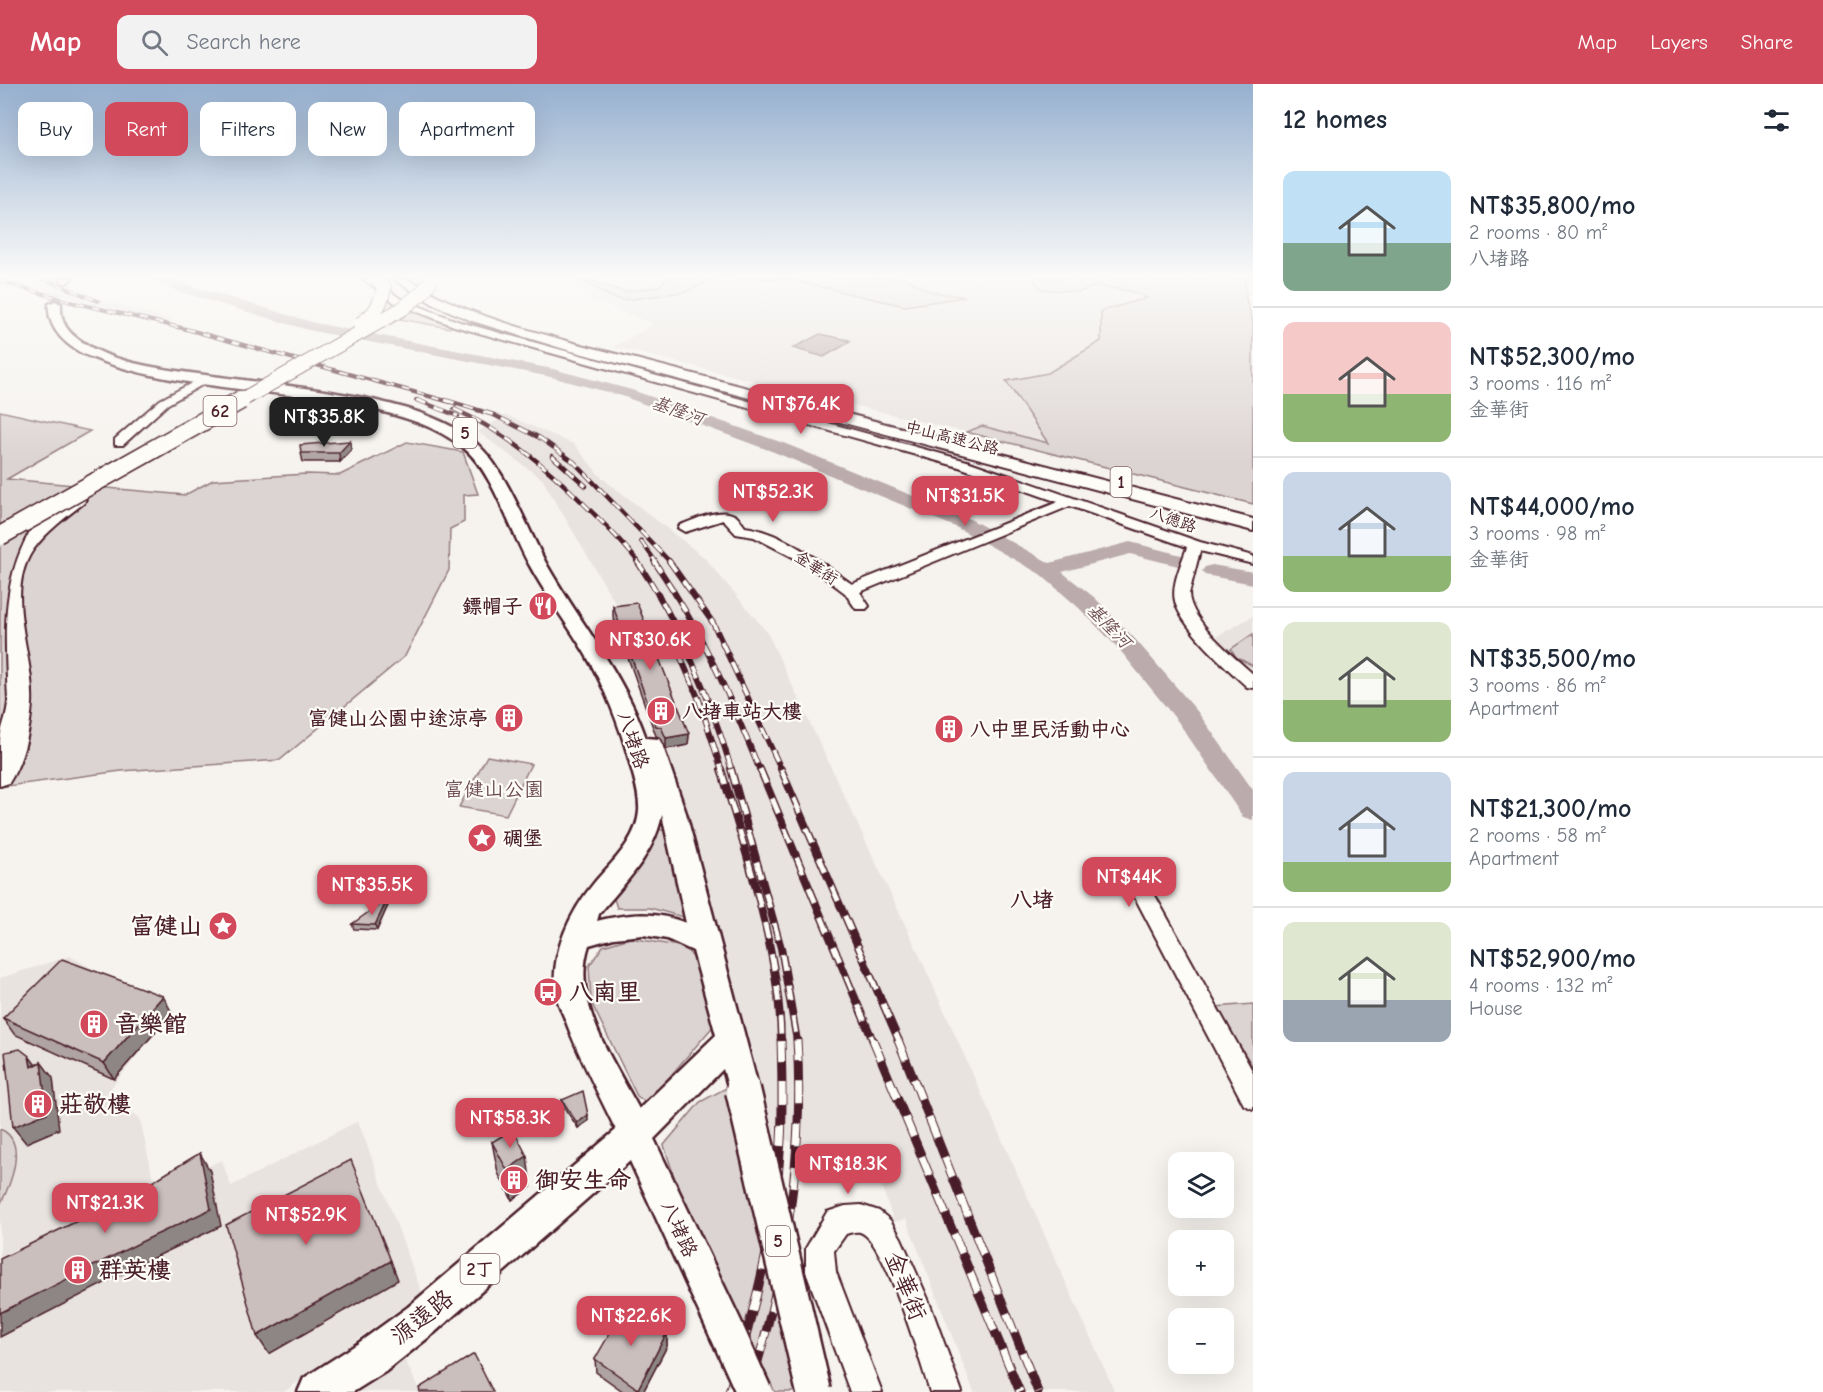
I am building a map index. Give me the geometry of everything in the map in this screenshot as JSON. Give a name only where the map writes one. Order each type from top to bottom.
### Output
[{"type":"highway","points":[[0,543],[32,511],[77,482],[332,339]]},
{"type":"highway","name":"62","points":[[0,526],[337,339]]},
{"type":"highway","points":[[0,564],[9,548],[30,525],[77,482],[340,339]]},
{"type":"highway","name":"62","points":[[0,536],[349,339]]},
{"type":"highway","name":"中山高速公路","points":[[546,339],[1253,525]]},
{"type":"highway","name":"中山高速公路","points":[[568,339],[1253,517]]},
{"type":"highway","points":[[0,777],[10,754],[20,703],[9,597],[18,559],[42,526],[77,498],[217,413]]},
{"type":"highway","points":[[0,664],[0,688]]},
{"type":"main road","name":"八堵路","points":[[72,339],[94,354],[151,371],[385,407],[427,420],[467,443],[479,454],[540,566],[614,674],[634,735],[648,786],[651,811],[646,833],[633,855],[587,910],[569,962],[570,993],[581,1026],[635,1135],[754,1392]]},
{"type":"main road","name":"八堵路","points":[[85,339],[103,351],[121,358],[158,367],[391,404],[435,417],[476,440],[504,474],[646,730],[674,813],[705,944],[732,1039],[814,1392]]},
{"type":"main road","points":[[578,937],[631,923],[658,924],[681,930],[705,944]]},
{"type":"main road","name":"源遠路","points":[[318,1392],[371,1358],[421,1320],[635,1135],[732,1039]]},
{"type":"street","name":"八德路","points":[[512,339],[963,464],[1195,545],[1253,560]]},
{"type":"street","points":[[119,442],[164,402],[205,379]]},
{"type":"street","name":"金華街","points":[[851,590],[1071,501]]},
{"type":"street","name":"金華街","points":[[685,528],[723,516],[731,519],[741,531],[757,533],[811,561],[851,590],[861,606]]},
{"type":"street","points":[[1195,545],[1183,592],[1182,601],[1187,614],[1235,667],[1253,683]]},
{"type":"street","points":[[1130,868],[1253,1097]]},
{"type":"street","name":"金華街","points":[[866,1392],[821,1272],[819,1248],[837,1222],[856,1217],[871,1221],[888,1241],[899,1262],[946,1392]]},
{"type":"shaded area","points":[[628,339],[1162,339],[1073,452],[952,429],[614,347]]},
{"type":"shaded area","points":[[810,339],[844,339],[850,342],[824,357],[793,348]]},
{"type":"shaded area","points":[[506,415],[574,444],[601,477],[705,558],[767,632],[918,952],[1115,1392],[974,1392],[906,1219],[894,1222],[870,1153],[831,1154],[773,1136],[692,833],[613,616],[621,613],[542,479],[478,432]]},
{"type":"shaded area","points":[[1253,616],[1253,678],[1238,665],[1217,636]]},
{"type":"shaded area","points":[[70,956],[172,1013],[106,1094],[140,1118],[155,1188],[222,1160],[231,1186],[358,1121],[422,1293],[284,1392],[0,1392],[0,978]]},
{"type":"shaded area","points":[[403,1355],[420,1392],[344,1392]]},
{"type":"green space","points":[[1101,339],[1253,339],[1253,504],[966,432],[982,426],[1048,443],[1006,381],[1048,373]]},
{"type":"green space","points":[[0,411],[90,431],[7,479],[185,495],[213,480],[306,474],[340,475],[407,442],[463,452],[478,494],[464,495],[464,522],[450,529],[449,570],[405,656],[280,760],[121,771],[0,787]]},
{"type":"green space","points":[[1253,634],[1253,666],[1236,657],[1231,649]]},
{"type":"green space","name":"富健山公園","points":[[487,756],[531,764],[506,815],[459,807]]},
{"type":"green space","points":[[660,829],[668,833],[690,912],[683,917],[650,908],[617,908],[614,899],[644,861]]},
{"type":"green space","points":[[630,938],[684,947],[701,966],[716,1023],[647,1103],[637,1096],[591,1002],[589,966],[603,946]]},
{"type":"green space","points":[[1253,1004],[1253,1067],[1215,1007]]},
{"type":"green space","points":[[726,1088],[800,1392],[775,1392],[684,1208],[664,1145],[700,1102]]},
{"type":"green space","points":[[0,1129],[9,1135],[14,1143],[15,1164],[0,1205]]},
{"type":"building","points":[[350,441],[339,453],[301,453],[300,445]]},
{"type":"building","name":"八堵車站大樓","points":[[637,603],[689,734],[666,738],[661,727],[656,726],[613,606]]},
{"type":"building","points":[[388,898],[375,925],[352,924]]},
{"type":"building","name":"音樂館","points":[[62,959],[163,996],[104,1063],[3,1018]]},
{"type":"building","points":[[20,1049],[29,1056],[31,1067],[41,1062],[47,1113],[13,1127],[5,1052]]},
{"type":"building","points":[[583,1091],[588,1115],[577,1123],[562,1100]]},
{"type":"building","points":[[513,1129],[527,1156],[507,1170],[492,1142]]},
{"type":"building","points":[[200,1153],[211,1209],[0,1313],[0,1259],[132,1194]]},
{"type":"building","points":[[351,1160],[391,1261],[257,1336],[226,1225]]},
{"type":"building","points":[[626,1305],[667,1332],[638,1389],[595,1359]]},
{"type":"building","points":[[474,1354],[493,1392],[420,1392],[419,1388]]},
{"type":"waterway","name":"基隆河","points":[[376,339],[553,373],[627,393],[780,448],[965,524],[1047,570]]},
{"type":"waterway","points":[[1047,570],[1130,548],[1182,561]]},
{"type":"waterway","name":"基隆河","points":[[1047,570],[1087,603],[1127,644],[1188,717],[1253,810]]},
{"type":"waterway","points":[[1212,571],[1253,578]]},
{"type":"railway","points":[[222,339],[450,402]]},
{"type":"railway","points":[[416,400],[421,402]]},
{"type":"railway","points":[[417,400],[458,416]]},
{"type":"railway","points":[[445,400],[494,415],[540,438],[574,462],[670,562]]},
{"type":"railway","points":[[454,409],[492,429],[541,465],[572,492],[638,562]]},
{"type":"railway","points":[[552,456],[586,486]]},
{"type":"railway","points":[[641,541],[656,562]]},
{"type":"railway","points":[[637,561],[667,611],[692,662],[714,715],[732,771]]},
{"type":"railway","points":[[654,561],[700,637],[737,715],[760,771]]},
{"type":"railway","points":[[669,561],[713,623],[782,771]]},
{"type":"railway","points":[[669,630],[699,700],[722,771]]},
{"type":"railway","points":[[721,769],[751,869],[768,939],[775,974],[781,1041]]},
{"type":"railway","points":[[731,769],[781,948],[797,1041]]},
{"type":"railway","points":[[760,769],[873,1041]]},
{"type":"railway","points":[[781,769],[899,1041]]},
{"type":"railway","points":[[729,1392],[756,1299],[774,1205],[782,1128],[781,1040]]},
{"type":"railway","points":[[749,1392],[772,1306],[789,1218],[798,1129],[797,1040]]},
{"type":"railway","points":[[873,1040],[1020,1392]]},
{"type":"railway","points":[[898,1040],[1038,1392]]},
{"type":"place","name":"鏢帽子","points":[[543,606]]},
{"type":"place","name":"八堵車站大樓","points":[[661,711]]},
{"type":"place","name":"富健山公園中途涼亭","points":[[509,718]]},
{"type":"place","name":"八中里民活動中心","points":[[949,729]]},
{"type":"place","name":"碉堡","points":[[482,838]]},
{"type":"place","name":"富健山","points":[[223,926]]},
{"type":"place","name":"八南里","points":[[548,992]]},
{"type":"place","name":"音樂館","points":[[94,1024]]},
{"type":"place","name":"莊敬樓","points":[[38,1104]]},
{"type":"place","name":"御安生命","points":[[514,1180]]},
{"type":"place","name":"群英樓","points":[[78,1270]]},
{"type":"district","name":"八堵","points":[[1032,900]]}]
